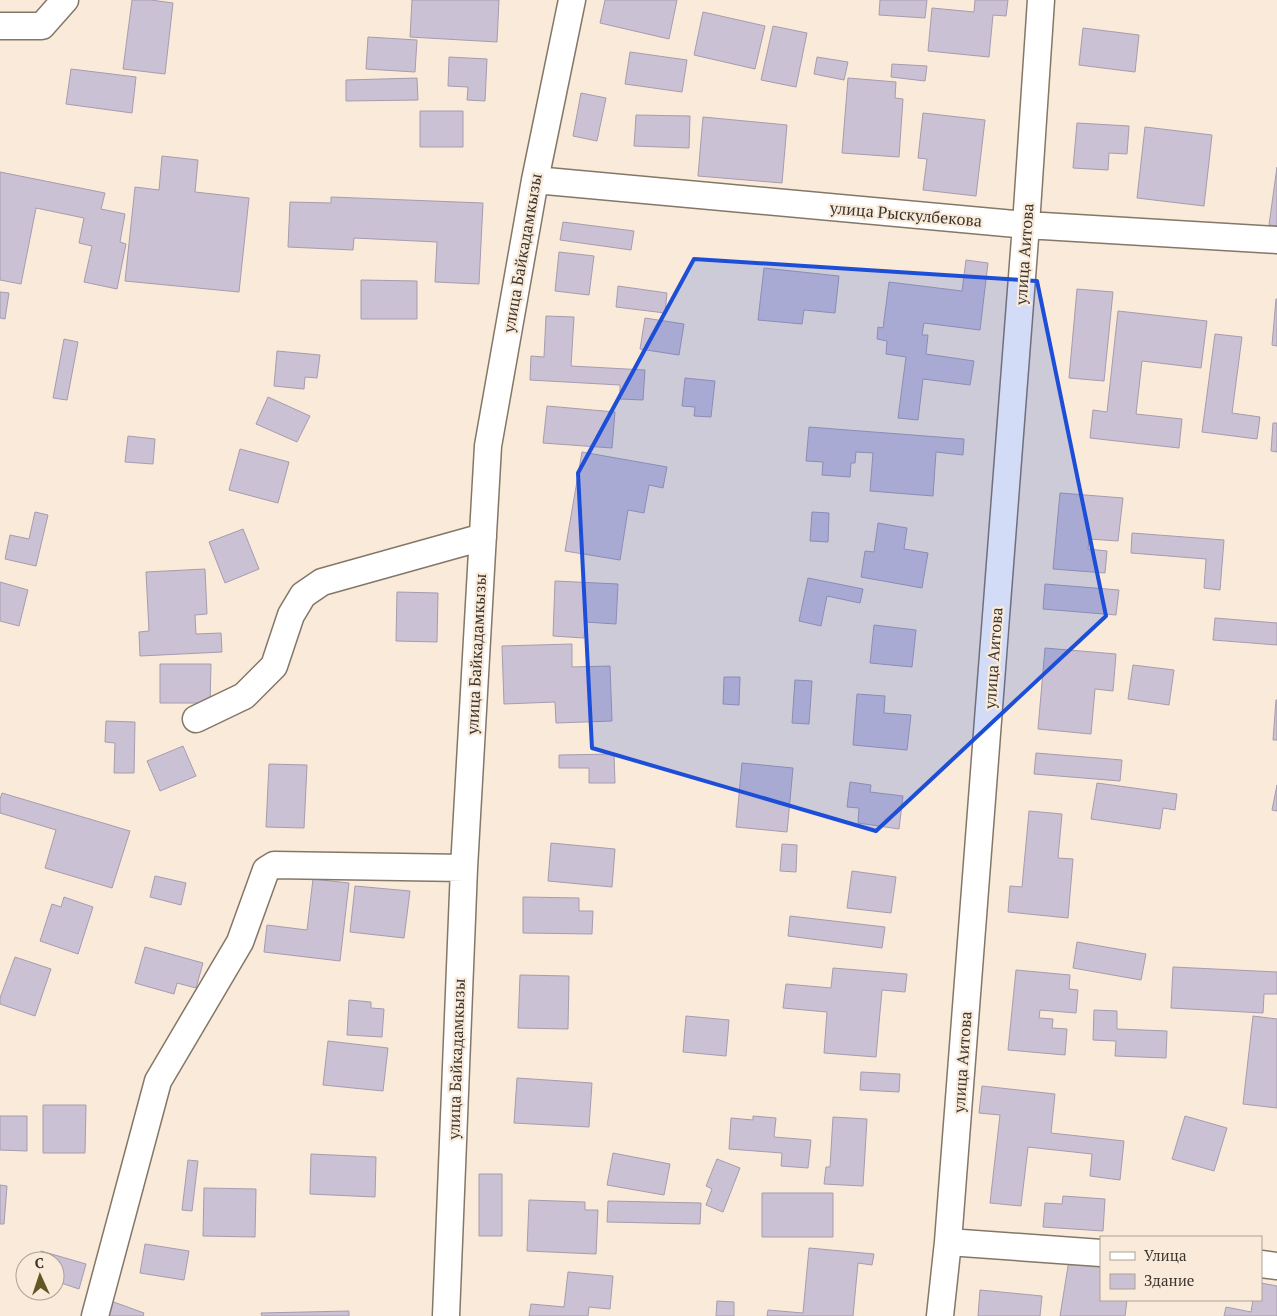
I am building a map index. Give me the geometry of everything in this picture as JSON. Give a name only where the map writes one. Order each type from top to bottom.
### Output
[{"type":"street","points":[[0,26],[42,26],[65,0]]},
{"type":"street","name":"улица Байкадамкызы","points":[[446,1316],[464,868],[488,446],[535,180],[572,0]]},
{"type":"street","name":"улица Аитова","points":[[940,1316],[948,1242],[1026,225],[1041,0]]},
{"type":"street","name":"улица Рыскулбекова","points":[[535,180],[1026,225],[1277,240]]},
{"type":"street","points":[[196,719],[244,696],[274,666],[291,615],[303,595],[322,582],[483,537]]},
{"type":"street","points":[[95,1316],[158,1081],[240,942],[266,870],[274,864],[464,868]]},
{"type":"street","points":[[948,1242],[1100,1253]]},
{"type":"street","points":[[1262,1264],[1277,1266]]},
{"type":"highlighted area","points":[[694,259],[1037,281],[1106,616],[876,831],[592,748],[578,473]]},
{"type":"building","points":[[132,0],[173,3],[165,74],[123,69]]},
{"type":"building","points":[[412,0],[499,0],[497,42],[410,37]]},
{"type":"building","points":[[605,0],[677,0],[669,39],[600,23]]},
{"type":"building","points":[[880,0],[927,0],[925,18],[879,15]]},
{"type":"building","points":[[975,0],[1008,0],[1006,16],[993,15],[989,57],[928,51],[932,8],[974,12]]},
{"type":"building","points":[[703,12],[765,26],[755,69],[694,55]]},
{"type":"building","points":[[773,26],[807,33],[796,87],[761,80]]},
{"type":"building","points":[[1083,28],[1139,35],[1135,72],[1079,65]]},
{"type":"building","points":[[368,37],[417,40],[415,72],[366,69]]},
{"type":"building","points":[[630,52],[687,60],[682,92],[625,84]]},
{"type":"building","points":[[449,57],[487,59],[485,101],[467,100],[468,87],[448,86]]},
{"type":"building","points":[[817,57],[848,62],[844,80],[814,74]]},
{"type":"building","points":[[892,64],[927,66],[925,81],[891,77]]},
{"type":"building","points":[[71,69],[136,77],[132,113],[66,104]]},
{"type":"building","points":[[417,78],[418,100],[346,101],[346,80]]},
{"type":"building","points":[[848,78],[896,82],[895,98],[903,99],[899,157],[842,153]]},
{"type":"building","points":[[581,93],[606,98],[597,141],[573,136]]},
{"type":"building","points":[[420,111],[463,111],[463,147],[420,147]]},
{"type":"building","points":[[923,113],[985,120],[976,196],[923,190],[927,159],[918,158]]},
{"type":"building","points":[[636,115],[690,116],[689,148],[634,146]]},
{"type":"building","points":[[703,117],[787,125],[782,183],[698,176]]},
{"type":"building","points":[[1077,123],[1129,126],[1127,154],[1109,153],[1108,170],[1073,168]]},
{"type":"building","points":[[1145,127],[1212,135],[1204,206],[1137,198]]},
{"type":"building","points":[[162,156],[198,160],[195,192],[249,198],[239,292],[125,281],[135,187],[159,190]]},
{"type":"building","points":[[1277,167],[1277,226],[1269,225]]},
{"type":"building","points":[[0,172],[105,193],[101,209],[125,214],[120,242],[126,244],[117,289],[84,282],[92,246],[79,243],[84,218],[36,208],[21,284],[0,280]]},
{"type":"building","points":[[331,197],[483,203],[479,284],[435,282],[437,242],[354,238],[353,250],[288,247],[290,202],[331,203]]},
{"type":"building","points":[[563,222],[634,231],[631,250],[560,240]]},
{"type":"building","points":[[559,252],[594,256],[589,295],[555,291]]},
{"type":"building","points":[[966,260],[988,263],[980,330],[924,323],[922,335],[928,335],[926,354],[974,361],[970,385],[923,379],[918,420],[898,418],[906,357],[886,354],[887,341],[877,339],[878,327],[883,328],[889,282],[962,291]]},
{"type":"building","points":[[764,268],[839,276],[835,313],[804,310],[802,324],[758,320]]},
{"type":"building","points":[[361,280],[417,281],[417,319],[361,319]]},
{"type":"building","points":[[618,286],[667,293],[665,313],[616,307]]},
{"type":"building","points":[[1077,289],[1113,292],[1104,381],[1069,378]]},
{"type":"building","points":[[0,292],[9,293],[5,319],[0,318]]},
{"type":"building","points":[[1277,299],[1277,346],[1272,345]]},
{"type":"building","points":[[1118,311],[1207,321],[1201,368],[1142,361],[1136,414],[1182,419],[1179,448],[1090,438],[1093,410],[1107,412]]},
{"type":"building","points":[[546,316],[574,317],[571,366],[645,370],[643,400],[620,399],[620,385],[530,380],[531,356],[544,357]]},
{"type":"building","points":[[645,318],[684,324],[679,355],[640,349]]},
{"type":"building","points":[[1215,334],[1242,337],[1232,413],[1260,417],[1257,439],[1202,432]]},
{"type":"building","points":[[64,339],[78,342],[67,400],[53,398]]},
{"type":"building","points":[[277,351],[320,355],[317,378],[305,377],[304,389],[274,386]]},
{"type":"building","points":[[685,378],[715,381],[711,417],[694,416],[695,407],[682,406]]},
{"type":"building","points":[[268,397],[310,416],[297,442],[256,424]]},
{"type":"building","points":[[547,406],[615,412],[612,448],[543,443]]},
{"type":"building","points":[[1273,423],[1277,423],[1277,452],[1271,451]]},
{"type":"building","points":[[809,427],[964,439],[963,455],[936,452],[933,496],[870,491],[873,453],[856,452],[855,463],[851,463],[850,477],[822,475],[823,462],[806,461]]},
{"type":"building","points":[[128,436],[155,439],[153,464],[125,462]]},
{"type":"building","points":[[240,449],[289,462],[278,503],[229,490]]},
{"type":"building","points":[[582,452],[667,467],[663,488],[649,485],[644,513],[628,510],[620,560],[565,551]]},
{"type":"building","points":[[1060,493],[1123,498],[1118,541],[1089,539],[1088,549],[1107,551],[1105,573],[1053,569]]},
{"type":"building","points":[[35,512],[48,515],[36,566],[5,559],[10,535],[29,539]]},
{"type":"building","points":[[812,512],[829,513],[828,542],[810,541]]},
{"type":"building","points":[[878,523],[907,528],[904,549],[928,553],[922,588],[861,577],[865,551],[874,552]]},
{"type":"building","points":[[243,529],[259,569],[225,583],[209,542]]},
{"type":"building","points":[[1132,533],[1224,540],[1220,590],[1204,588],[1206,559],[1131,553]]},
{"type":"building","points":[[205,569],[207,614],[195,615],[196,634],[221,633],[222,652],[140,656],[139,632],[149,631],[146,572]]},
{"type":"building","points":[[808,578],[863,589],[860,603],[827,596],[821,626],[799,621]]},
{"type":"building","points":[[555,581],[618,584],[616,624],[585,622],[584,638],[553,636]]},
{"type":"building","points":[[0,582],[28,590],[19,626],[0,621]]},
{"type":"building","points":[[1045,584],[1119,590],[1116,615],[1043,609]]},
{"type":"building","points":[[397,592],[438,593],[437,642],[396,641]]},
{"type":"building","points":[[1215,618],[1277,623],[1277,645],[1213,640]]},
{"type":"building","points":[[874,625],[916,630],[912,667],[870,663]]},
{"type":"building","points":[[572,644],[572,667],[610,666],[612,721],[556,723],[555,702],[504,704],[502,646]]},
{"type":"building","points":[[1045,648],[1116,654],[1113,691],[1095,689],[1091,734],[1038,729]]},
{"type":"building","points":[[160,664],[211,664],[210,703],[160,703]]},
{"type":"building","points":[[1133,665],[1174,670],[1169,705],[1128,699]]},
{"type":"building","points":[[724,677],[740,677],[739,705],[723,704]]},
{"type":"building","points":[[795,680],[812,681],[809,724],[792,723]]},
{"type":"building","points":[[857,694],[885,696],[884,713],[911,715],[907,750],[853,745]]},
{"type":"building","points":[[1276,700],[1277,740],[1273,740]]},
{"type":"building","points":[[106,721],[135,722],[134,773],[114,773],[115,743],[105,742]]},
{"type":"building","points":[[183,746],[196,776],[160,791],[147,761]]},
{"type":"building","points":[[1036,753],[1122,760],[1120,781],[1034,774]]},
{"type":"building","points":[[614,754],[615,783],[589,783],[589,768],[559,768],[559,755]]},
{"type":"building","points":[[742,763],[793,768],[787,832],[736,827]]},
{"type":"building","points":[[269,764],[307,765],[304,828],[266,827]]},
{"type":"building","points":[[850,782],[871,785],[870,792],[903,796],[899,829],[858,823],[859,808],[847,807]]},
{"type":"building","points":[[1097,783],[1177,794],[1175,810],[1163,808],[1160,829],[1091,819]]},
{"type":"building","points":[[1277,785],[1277,811],[1272,810]]},
{"type":"building","points":[[2,793],[130,831],[112,888],[45,868],[56,830],[0,813]]},
{"type":"building","points":[[1029,811],[1062,814],[1058,858],[1073,859],[1068,918],[1008,912],[1010,886],[1022,887]]},
{"type":"building","points":[[551,843],[615,849],[612,887],[548,881]]},
{"type":"building","points":[[782,844],[797,845],[796,872],[780,871]]},
{"type":"building","points":[[852,871],[896,877],[891,913],[847,908]]},
{"type":"building","points":[[155,876],[186,883],[181,905],[150,897]]},
{"type":"building","points":[[313,879],[349,883],[340,961],[264,952],[267,925],[307,930]]},
{"type":"building","points":[[355,886],[410,891],[404,938],[350,932]]},
{"type":"building","points":[[64,897],[93,907],[78,954],[40,941],[52,904],[61,907]]},
{"type":"building","points":[[523,897],[579,898],[579,911],[593,911],[592,934],[523,933]]},
{"type":"building","points":[[790,916],[885,927],[882,948],[788,936]]},
{"type":"building","points":[[1077,942],[1146,954],[1141,980],[1073,968]]},
{"type":"building","points":[[145,947],[203,963],[196,988],[177,983],[174,994],[135,983]]},
{"type":"building","points":[[15,957],[51,969],[35,1016],[0,1004],[0,998]]},
{"type":"building","points":[[1173,967],[1277,972],[1277,994],[1264,994],[1263,1013],[1171,1008]]},
{"type":"building","points":[[833,968],[907,974],[905,992],[882,990],[876,1057],[824,1053],[827,1012],[783,1008],[786,984],[831,988]]},
{"type":"building","points":[[1016,970],[1070,975],[1069,989],[1078,990],[1076,1013],[1040,1010],[1039,1018],[1053,1019],[1052,1028],[1067,1029],[1065,1055],[1008,1050]]},
{"type":"building","points":[[520,975],[569,976],[568,1029],[518,1028]]},
{"type":"building","points":[[349,1000],[371,1002],[371,1008],[384,1009],[382,1037],[347,1035]]},
{"type":"building","points":[[1094,1010],[1117,1011],[1117,1029],[1167,1031],[1166,1058],[1115,1056],[1116,1041],[1093,1040]]},
{"type":"building","points":[[686,1016],[729,1020],[726,1056],[683,1052]]},
{"type":"building","points":[[1253,1016],[1277,1019],[1277,1108],[1243,1104]]},
{"type":"building","points":[[328,1041],[388,1048],[383,1091],[323,1085]]},
{"type":"building","points":[[861,1072],[900,1074],[899,1092],[860,1090]]},
{"type":"building","points":[[517,1078],[592,1083],[589,1127],[514,1123]]},
{"type":"building","points":[[982,1086],[1055,1094],[1051,1133],[1124,1141],[1120,1180],[1090,1176],[1092,1154],[1028,1147],[1021,1206],[990,1203],[1000,1115],[979,1113]]},
{"type":"building","points":[[43,1105],[86,1105],[85,1153],[43,1153]]},
{"type":"building","points":[[0,1116],[27,1116],[27,1151],[0,1150]]},
{"type":"building","points":[[753,1116],[776,1118],[774,1137],[811,1140],[808,1168],[781,1166],[782,1153],[729,1149],[731,1118],[753,1120]]},
{"type":"building","points":[[1185,1116],[1227,1128],[1214,1171],[1172,1159]]},
{"type":"building","points":[[833,1117],[867,1119],[863,1186],[824,1184],[826,1167],[830,1167]]},
{"type":"building","points":[[613,1153],[670,1164],[664,1195],[607,1185]]},
{"type":"building","points":[[311,1154],[376,1157],[375,1197],[310,1194]]},
{"type":"building","points":[[717,1159],[740,1168],[723,1212],[706,1205],[712,1189],[706,1186]]},
{"type":"building","points":[[188,1160],[198,1161],[192,1211],[182,1210]]},
{"type":"building","points":[[479,1174],[502,1174],[502,1236],[479,1236]]},
{"type":"building","points":[[0,1185],[7,1186],[4,1224],[0,1224]]},
{"type":"building","points":[[204,1188],[256,1189],[255,1237],[203,1236]]},
{"type":"building","points":[[762,1193],[833,1193],[833,1237],[762,1237]]},
{"type":"building","points":[[1063,1196],[1105,1199],[1103,1231],[1043,1227],[1045,1203],[1062,1204]]},
{"type":"building","points":[[529,1200],[585,1202],[585,1210],[598,1210],[596,1254],[527,1251]]},
{"type":"building","points":[[608,1201],[701,1203],[700,1224],[607,1222]]},
{"type":"building","points":[[145,1244],[189,1251],[184,1280],[140,1273]]},
{"type":"building","points":[[809,1248],[874,1254],[872,1265],[858,1263],[853,1316],[767,1316],[768,1310],[803,1313]]},
{"type":"building","points":[[65,1258],[86,1264],[79,1289],[65,1284]]},
{"type":"building","points":[[1069,1260],[1100,1266],[1100,1301],[1127,1301],[1125,1316],[1060,1316]]},
{"type":"building","points":[[568,1272],[613,1276],[610,1309],[589,1307],[588,1316],[529,1316],[531,1304],[564,1307]]},
{"type":"building","points":[[1262,1283],[1277,1286],[1277,1316],[1224,1316],[1226,1307],[1251,1312],[1253,1301],[1262,1301]]},
{"type":"building","points":[[980,1290],[1042,1296],[1040,1316],[978,1316]]},
{"type":"building","points":[[111,1301],[144,1313],[143,1316],[106,1316]]},
{"type":"building","points":[[717,1301],[734,1302],[734,1316],[716,1316]]},
{"type":"building","points":[[349,1311],[349,1316],[262,1316],[261,1313]]}]
